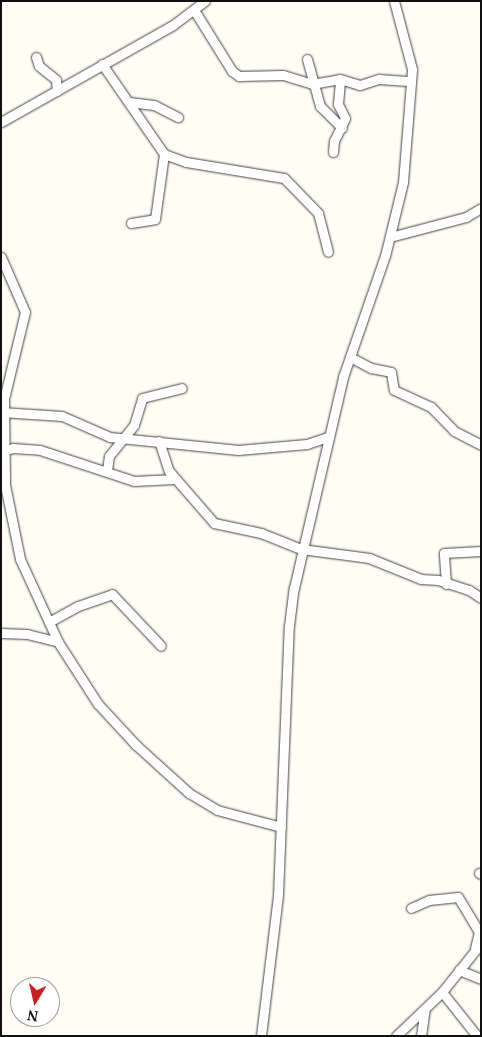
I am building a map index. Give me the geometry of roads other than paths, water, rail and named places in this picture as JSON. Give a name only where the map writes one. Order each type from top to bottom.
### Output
[{"type":"street","points":[[1,122],[194,10],[205,1]]},
{"type":"street","points":[[261,1036],[278,895],[289,626],[301,549],[327,437],[350,357],[390,237],[403,182],[411,81],[410,54],[394,1]]},
{"type":"street","points":[[194,10],[235,74],[283,75],[312,84],[340,79],[360,85],[379,78],[411,81]]},
{"type":"street","points":[[36,57],[39,66],[56,80],[57,91]]},
{"type":"street","points":[[307,59],[312,84],[320,106],[342,128]]},
{"type":"street","points":[[102,64],[164,154],[186,162],[284,178],[318,213],[328,252]]},
{"type":"street","points":[[333,152],[334,141],[342,128],[345,118],[338,104],[340,79]]},
{"type":"street","points":[[129,102],[154,105],[178,116]]},
{"type":"street","points":[[131,223],[155,219],[164,154]]},
{"type":"street","points":[[390,237],[466,217],[481,208]]},
{"type":"street","points":[[1,257],[24,312],[4,388],[2,451],[16,542],[58,642],[98,704],[136,745],[189,793],[217,810],[281,827]]},
{"type":"street","points":[[350,357],[371,368],[391,372],[394,390],[432,407],[454,431],[481,445]]},
{"type":"street","points":[[107,470],[109,456],[134,425],[142,398],[182,388]]},
{"type":"street","points":[[3,413],[37,417],[53,414],[93,427],[110,438],[125,437],[238,450],[307,444],[327,437]]},
{"type":"street","points":[[159,441],[163,460],[174,479],[188,490],[207,520],[301,549],[349,553],[446,584],[481,598]]},
{"type":"street","points":[[2,451],[13,448],[40,450],[107,470],[134,481],[174,479]]},
{"type":"street","points":[[446,584],[444,553],[481,551]]},
{"type":"street","points":[[49,622],[78,606],[112,594],[161,646]]},
{"type":"street","points":[[1,633],[27,634],[58,642]]},
{"type":"street","points":[[411,908],[429,900],[458,897],[480,931],[474,951]]},
{"type":"street","points":[[396,1036],[442,992],[481,942]]},
{"type":"street","points":[[459,970],[481,979]]},
{"type":"street","points":[[442,992],[477,1036]]},
{"type":"street","points":[[421,1036],[425,1009]]}]
